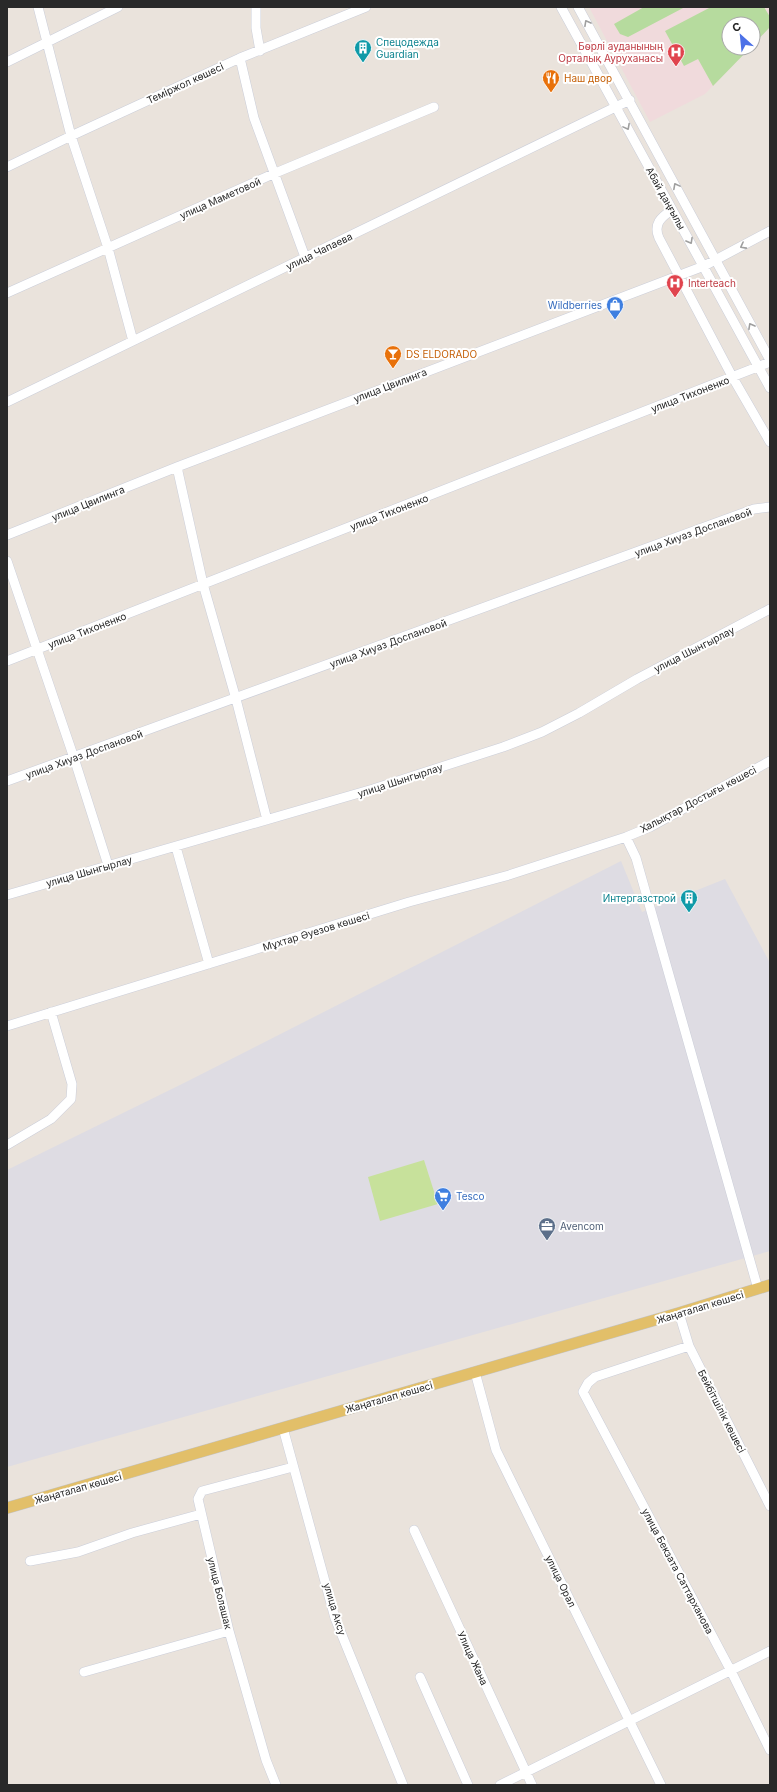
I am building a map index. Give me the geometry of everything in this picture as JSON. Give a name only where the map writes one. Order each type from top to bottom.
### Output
[{"type":"main road","name":"Жаңаталап көшесі","points":[[7,1508],[680,1313],[770,1285]]},
{"type":"street","points":[[38,7],[71,136],[108,248],[133,341]]},
{"type":"street","points":[[7,62],[118,7]]},
{"type":"street","points":[[256,7],[256,28],[260,51]]},
{"type":"street","name":"Теміржол көшесі","points":[[7,167],[240,58],[366,7]]},
{"type":"street","name":"Абай даңғылы","points":[[561,7],[770,388]]},
{"type":"street","name":"Абай даңғылы","points":[[578,7],[630,100],[770,361]]},
{"type":"street","points":[[240,58],[254,118],[273,174],[305,257]]},
{"type":"street","name":"улица Чапаева","points":[[7,402],[305,257],[617,108],[630,100]]},
{"type":"street","name":"улица Маметовой","points":[[7,293],[273,174],[434,107]]},
{"type":"street","points":[[672,210],[661,217],[657,224],[656,232],[733,378],[770,442]]},
{"type":"street","name":"улица Цвилинга","points":[[7,535],[177,467],[704,266],[770,231]]},
{"type":"street","name":"улица Тихоненко","points":[[7,661],[733,378],[770,361]]},
{"type":"street","points":[[177,467],[203,584],[236,699],[267,820]]},
{"type":"street","name":"улица Хиуаз Доспановой","points":[[7,781],[74,758],[754,509],[770,506]]},
{"type":"street","points":[[7,561],[74,758],[108,865]]},
{"type":"street","name":"улица Шынгырлау","points":[[7,895],[373,790],[503,747],[542,732],[579,713],[637,678],[770,610]]},
{"type":"street","name":"Халықтар Достығы көшесі","points":[[626,837],[650,827],[770,760]]},
{"type":"street","points":[[626,837],[636,858],[758,1289]]},
{"type":"street","name":"Мұхтар Әуезов көшесі","points":[[7,1026],[409,902],[509,875],[626,837]]},
{"type":"street","points":[[176,847],[209,964]]},
{"type":"street","points":[[7,1145],[52,1119],[71,1099],[72,1084],[51,1012]]},
{"type":"street","name":"Бейбітшілік көшесі","points":[[680,1313],[689,1346],[770,1506]]},
{"type":"street","name":"улица Бекзата Саттарханова","points":[[689,1346],[595,1377],[588,1383],[583,1392],[731,1671],[770,1750]]},
{"type":"street","name":"улица Орал","points":[[475,1372],[496,1450],[661,1785]]},
{"type":"street","name":"улица Аксу","points":[[283,1428],[335,1618],[403,1785]]},
{"type":"street","name":"улица Болашак","points":[[276,1785],[266,1760],[229,1631],[198,1499],[202,1491],[293,1467]]},
{"type":"street","points":[[30,1561],[78,1552],[125,1535],[201,1514]]},
{"type":"street","name":"Улица Жана","points":[[414,1530],[532,1785]]},
{"type":"street","points":[[84,1672],[229,1631]]},
{"type":"street","points":[[500,1785],[770,1651]]},
{"type":"street","points":[[420,1677],[468,1785]]},
{"type":"shaded area","name":"Бөрлі ауданының Орталық Ауруханасы","points":[[589,7],[770,7],[770,27],[761,37],[761,16],[721,16],[721,56],[742,56],[705,94],[650,122]]},
{"type":"shaded area","points":[[621,861],[642,912],[725,879],[770,963],[770,1251],[7,1467],[7,1170],[184,1083]]},
{"type":"green space","points":[[644,7],[685,7],[628,37],[620,34],[614,24]]},
{"type":"green space","points":[[711,7],[764,7],[770,17],[770,27],[761,37],[761,16],[721,16],[721,56],[742,56],[713,86],[698,59],[684,66],[665,31]]},
{"type":"green space","points":[[424,1160],[438,1204],[380,1221],[368,1177]]},
{"type":"place","name":"Спецодежда Guardian","points":[[363,63]]},
{"type":"place","name":"Бөрлі ауданының Орталық Ауруханасы","points":[[676,67]]},
{"type":"place","name":"Наш двор","points":[[551,93]]},
{"type":"place","name":"Interteach","points":[[675,298]]},
{"type":"place","name":"Wildberries","points":[[615,320]]},
{"type":"place","name":"DS ELDORADO","points":[[393,369]]},
{"type":"place","name":"Интергазстрой","points":[[689,913]]},
{"type":"place","name":"Tesco","points":[[443,1211]]},
{"type":"place","name":"Avencom","points":[[547,1241]]}]
